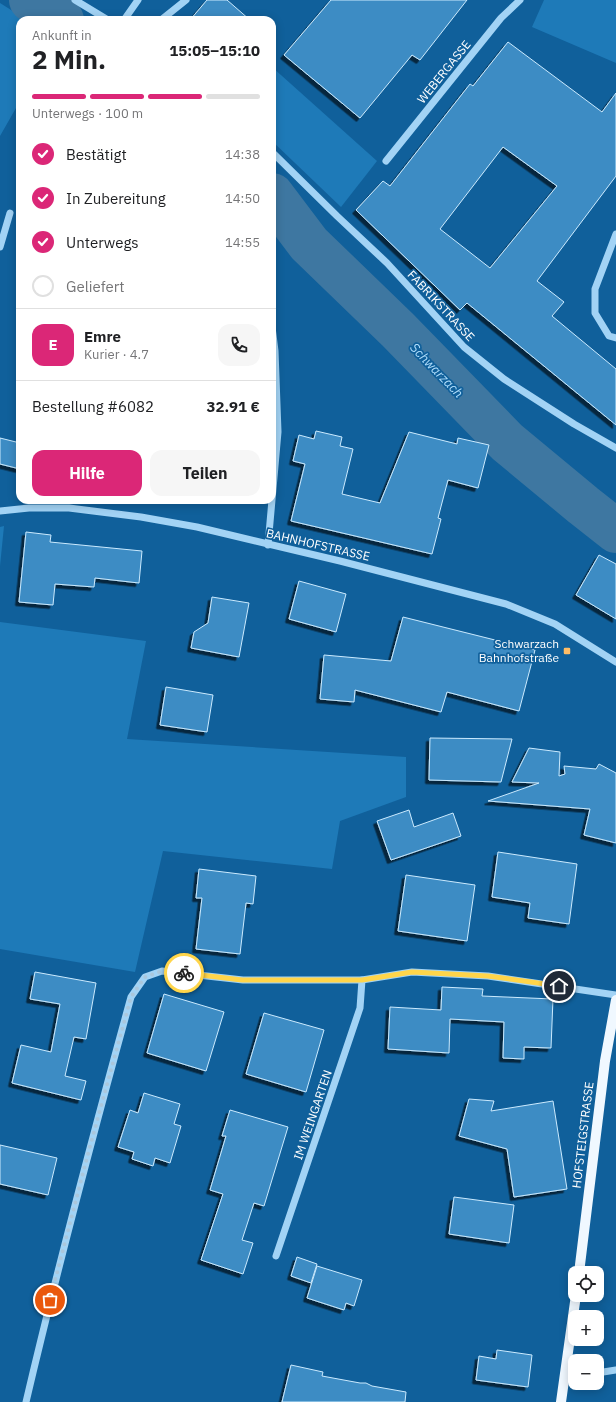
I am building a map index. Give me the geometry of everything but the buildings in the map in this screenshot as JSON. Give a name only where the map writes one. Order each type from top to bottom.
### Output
[{"type":"main road","name":"HOFSTEIGSTRASSE","points":[[580,1266],[605,1061],[616,1000]]},
{"type":"main road","points":[[572,1354],[576,1302]]},
{"type":"main road","points":[[562,1402],[568,1383]]},
{"type":"street","points":[[75,0],[101,16]]},
{"type":"street","points":[[127,16],[138,0]]},
{"type":"street","points":[[166,16],[186,0]]},
{"type":"street","name":"WEBERGASSE","points":[[386,160],[501,18],[520,0]]},
{"type":"street","name":"FABRIKSTRASSE","points":[[276,156],[387,264],[464,347],[504,379],[574,424],[616,448]]},
{"type":"street","points":[[0,247],[10,213]]},
{"type":"street","points":[[616,234],[595,289],[595,313],[608,336],[616,338]]},
{"type":"street","points":[[276,378],[278,432],[276,455]]},
{"type":"street","points":[[268,545],[272,504]]},
{"type":"street","name":"BAHNHOFSTRASSE","points":[[0,511],[29,508],[76,509],[141,517],[197,527],[347,563],[506,604],[555,624],[616,662]]},
{"type":"street","points":[[26,1402],[54,1285],[131,997],[145,977],[162,971],[242,980],[362,980],[412,972],[488,976],[616,995]]},
{"type":"street","name":"IM WEINGARTEN","points":[[276,1256],[360,1008],[362,980]]},
{"type":"street","points":[[604,1372],[616,1370]]},
{"type":"shaded area","points":[[544,0],[616,0],[616,63],[532,27]]},
{"type":"shaded area","points":[[0,3],[21,16],[16,16],[16,108],[0,136]]},
{"type":"shaded area","points":[[276,71],[377,161],[341,207],[276,145]]},
{"type":"shaded area","points":[[4,526],[0,566],[0,527]]},
{"type":"shaded area","points":[[0,622],[146,641],[127,739],[406,757],[406,797],[340,821],[332,869],[163,851],[135,972],[0,949]]},
{"type":"waterway","name":"Schwarzach","points":[[31,0],[56,16]]},
{"type":"waterway","name":"Schwarzach","points":[[276,200],[309,244],[398,330],[507,442],[616,531]]},
{"type":"way so far","points":[[50,1300],[131,997],[145,977],[162,971],[184,973]]},
{"type":"place","name":"Schwarzach Bahnhofstraße","points":[[567,651]]},
{"type":"route","points":[[184,973],[242,980],[362,980],[412,972],[488,976],[559,986]]}]
